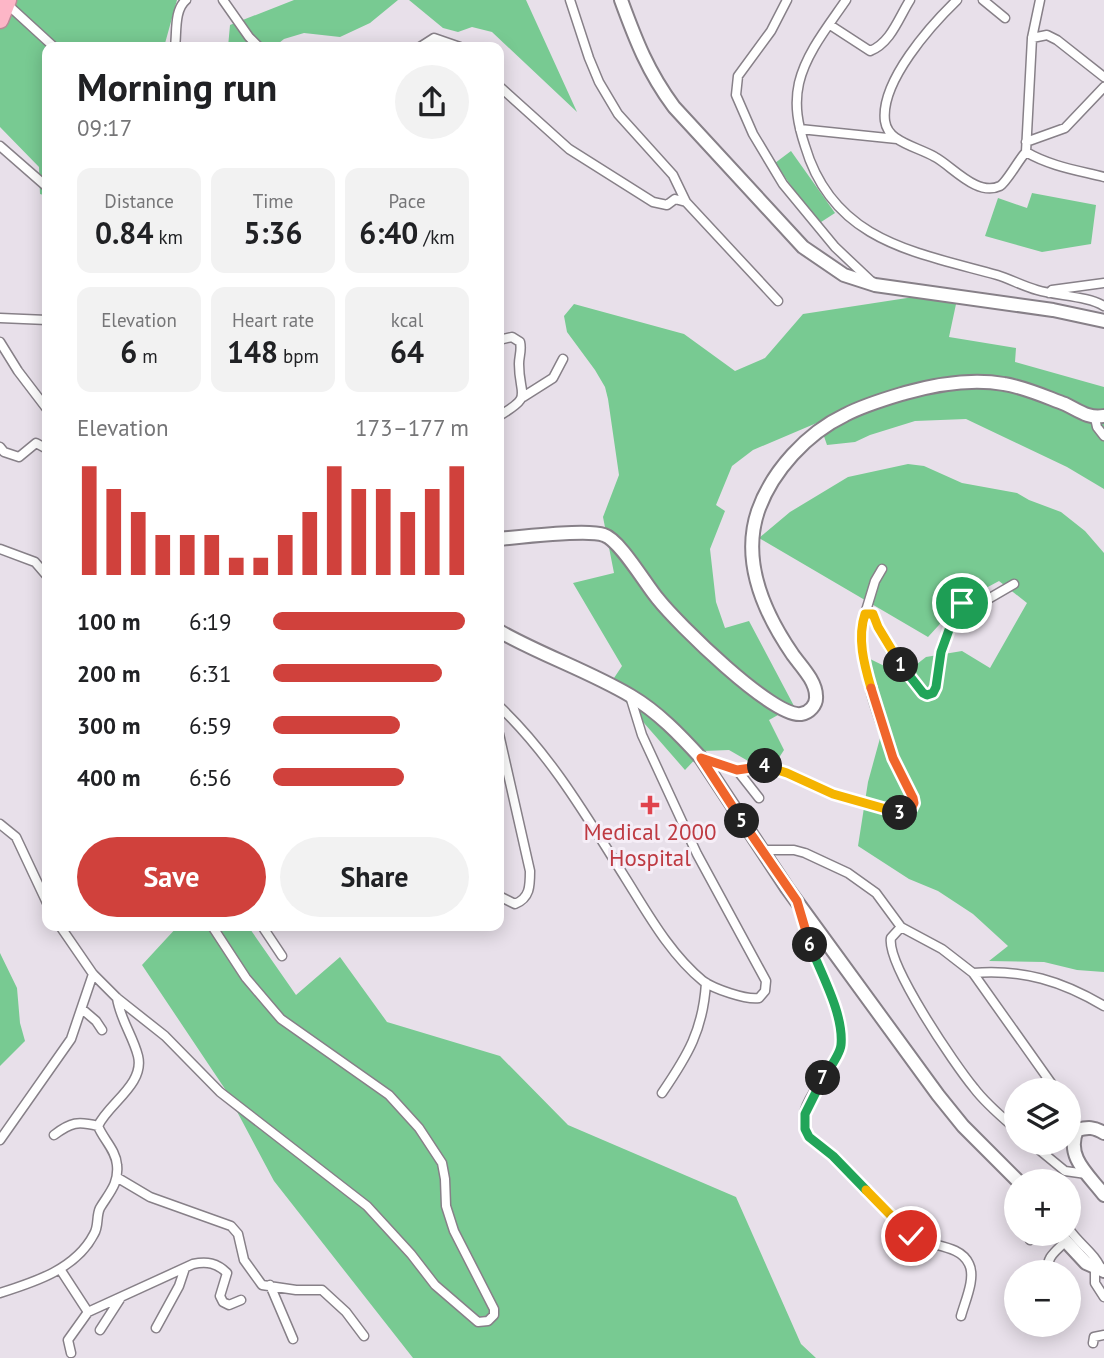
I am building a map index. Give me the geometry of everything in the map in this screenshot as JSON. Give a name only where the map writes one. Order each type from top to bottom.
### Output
[{"type":"highway","points":[[0,20],[5,1]]},
{"type":"street","points":[[175,42],[177,19],[181,4],[186,0]]},
{"type":"street","points":[[223,0],[254,42]]},
{"type":"street","points":[[570,0],[589,58],[607,96],[629,128],[673,175],[686,202],[778,301]]},
{"type":"street","points":[[621,0],[646,65],[674,107],[803,247],[844,275],[876,285],[1053,310],[1104,321]]},
{"type":"street","points":[[786,0],[771,31],[737,76],[736,95],[753,134],[783,184],[835,247],[876,285]]},
{"type":"street","points":[[830,24],[870,51],[876,49],[897,26],[910,0]]},
{"type":"street","points":[[957,0],[919,43],[889,95],[885,123],[897,139],[946,163],[969,181],[988,187],[996,187],[1005,182],[1026,147],[1032,38],[1040,0]]},
{"type":"street","points":[[982,0],[1005,18]]},
{"type":"street","points":[[5,1],[49,42]]},
{"type":"street","points":[[844,1],[814,49],[800,81],[796,109],[810,164],[817,181],[829,198],[866,229],[892,244],[1049,293],[1104,306]]},
{"type":"street","points":[[1032,38],[1047,35],[1057,40],[1104,77]]},
{"type":"street","points":[[428,42],[434,38],[446,42]]},
{"type":"street","points":[[1026,147],[1065,128],[1104,87]]},
{"type":"street","points":[[504,90],[569,149],[647,198],[662,205],[676,199],[686,202]]},
{"type":"street","points":[[800,129],[897,139]]},
{"type":"street","points":[[0,146],[42,183]]},
{"type":"street","points":[[1026,147],[1041,161],[1104,177]]},
{"type":"street","points":[[1049,293],[1052,290],[1104,283]]},
{"type":"street","points":[[0,318],[42,320]]},
{"type":"street","points":[[504,339],[512,337],[520,342],[523,397]]},
{"type":"street","points":[[0,342],[42,402]]},
{"type":"street","points":[[504,413],[553,377],[563,359]]},
{"type":"street","points":[[504,539],[569,533],[605,535],[618,544],[659,601],[688,632],[760,694],[799,715],[808,712],[815,704],[817,695],[769,613],[756,581],[752,557],[753,529],[759,509],[779,471],[815,434],[844,415],[876,402],[953,382],[1005,384],[1056,401],[1100,417],[1097,427],[1104,436]]},
{"type":"street","points":[[0,447],[4,452],[19,457],[36,443],[42,446]]},
{"type":"street","points":[[0,549],[35,562],[42,570]]},
{"type":"street","points":[[701,758],[737,770],[745,771],[758,766],[774,768],[833,794],[898,813],[910,811],[913,798],[893,758],[864,666],[861,642],[865,614],[875,581],[882,569]]},
{"type":"street","points":[[865,614],[873,614],[878,627],[912,681],[925,694],[930,694],[936,687],[941,652],[961,604],[983,602],[1014,583]]},
{"type":"street","points":[[504,633],[630,695],[657,715],[701,758],[761,850],[938,1095],[963,1126],[1006,1169]]},
{"type":"street","points":[[504,712],[550,764],[661,933],[688,967],[706,983],[752,999],[763,995],[767,987],[762,973],[697,855],[642,735],[630,695]]},
{"type":"street","points":[[504,756],[530,871],[527,897],[515,904],[504,898]]},
{"type":"street","points":[[737,770],[759,798]]},
{"type":"street","points":[[0,824],[16,837],[42,892]]},
{"type":"street","points":[[761,850],[793,850],[825,861],[876,893],[901,927],[942,949],[973,973],[1047,1078]]},
{"type":"street","points":[[797,901],[805,932],[835,1007],[841,1047],[810,1101],[805,1114],[805,1129],[809,1137],[833,1156],[911,1236],[930,1245],[956,1250],[964,1257],[971,1266],[971,1273],[961,1316]]},
{"type":"street","points":[[901,927],[891,938],[891,953],[920,1008],[975,1089],[1004,1117]]},
{"type":"street","points":[[63,931],[93,974],[117,998],[165,1036],[220,1091],[367,1206],[448,1297],[478,1322],[485,1323],[492,1319],[494,1309],[454,1231],[446,1206],[442,1163],[419,1128],[382,1090],[281,1019],[246,978],[215,931]]},
{"type":"street","points":[[265,931],[282,956]]},
{"type":"street","points":[[973,973],[1004,971],[1038,976],[1043,981],[1069,987],[1104,1006]]},
{"type":"street","points":[[0,1140],[71,1039],[93,974]]},
{"type":"street","points":[[662,1093],[695,1039],[701,1024],[706,983]]},
{"type":"street","points":[[98,1126],[102,1117],[121,1098],[139,1066],[139,1058],[121,1017],[117,998]]},
{"type":"street","points":[[82,1009],[102,1030]]},
{"type":"street","points":[[0,1293],[49,1276],[75,1259],[94,1235],[98,1213],[118,1178],[116,1157],[98,1126],[79,1122],[64,1127],[54,1135]]},
{"type":"street","points":[[1081,1130],[1094,1128],[1104,1133]]},
{"type":"street","points":[[1046,1155],[1065,1171],[1086,1174]]},
{"type":"street","points":[[1075,1155],[1086,1174],[1104,1195]]},
{"type":"street","points":[[118,1178],[149,1197],[231,1226],[237,1234],[244,1260],[262,1285],[296,1290],[322,1290],[339,1304],[364,1336]]},
{"type":"street","points":[[1073,1246],[1086,1263],[1100,1270],[1096,1283],[1104,1297]]},
{"type":"street","points":[[71,1353],[68,1340],[88,1312],[203,1262],[222,1268],[227,1273],[220,1296],[223,1303],[229,1305],[241,1300]]},
{"type":"street","points":[[156,1328],[179,1286],[185,1268]]},
{"type":"street","points":[[60,1269],[88,1312]]},
{"type":"street","points":[[270,1285],[293,1339]]},
{"type":"street","points":[[100,1330],[120,1299]]},
{"type":"street","points":[[1093,1343],[1094,1337],[1104,1335]]},
{"type":"green space","points":[[0,0],[177,0],[165,42],[42,42],[42,195],[39,167],[0,127]]},
{"type":"green space","points":[[294,0],[398,0],[370,23],[340,37],[304,33],[280,42],[228,42],[230,25]]},
{"type":"green space","points":[[409,0],[526,0],[577,112],[492,32],[472,27],[458,32],[443,28]]},
{"type":"green space","points":[[791,151],[835,213],[818,224],[775,163]]},
{"type":"green space","points":[[1032,193],[1096,205],[1091,244],[1042,252],[985,236],[998,198],[1027,208]]},
{"type":"green space","points":[[959,290],[949,337],[1016,348],[1015,362],[1104,387],[1104,489],[1067,467],[966,419],[915,421],[855,442],[827,445],[819,422],[753,450],[732,466],[716,505],[725,511],[710,549],[716,602],[725,628],[749,621],[794,706],[769,720],[784,750],[769,773],[729,750],[703,751],[685,770],[610,684],[622,666],[573,583],[614,573],[603,517],[619,475],[605,387],[567,332],[564,316],[574,304],[684,334],[735,371],[765,358],[803,314]]},
{"type":"green space","points":[[908,464],[924,466],[962,483],[1017,493],[1061,512],[1085,531],[1104,553],[1104,972],[1077,970],[1044,962],[989,961],[1008,946],[973,914],[938,891],[909,879],[858,846],[868,782],[885,720],[870,659],[903,675],[926,657],[962,651],[990,668],[1027,603],[999,581],[960,602],[928,637],[759,538],[790,512],[848,477]]},
{"type":"green space","points":[[173,931],[251,931],[296,995],[340,957],[387,1022],[500,1056],[568,1125],[736,1197],[801,1344],[816,1358],[413,1358],[274,1181],[225,1089],[142,965]]},
{"type":"green space","points":[[0,953],[17,988],[20,1023],[25,1041],[0,1066]]},
{"type":"place","name":"Medical 2000 Hospital","points":[[650,805]]},
{"type":"route","points":[[911,1236],[833,1156],[809,1137],[805,1129],[805,1114],[810,1101],[841,1047],[835,1007],[805,932],[797,901],[701,758],[737,770],[745,771],[758,766],[774,768],[833,794],[898,813],[910,811],[913,798],[893,758],[864,666],[861,642],[864,615],[869,612],[873,614],[878,627],[912,681],[925,694],[930,694],[936,687],[941,652],[954,616],[962,603]]}]
